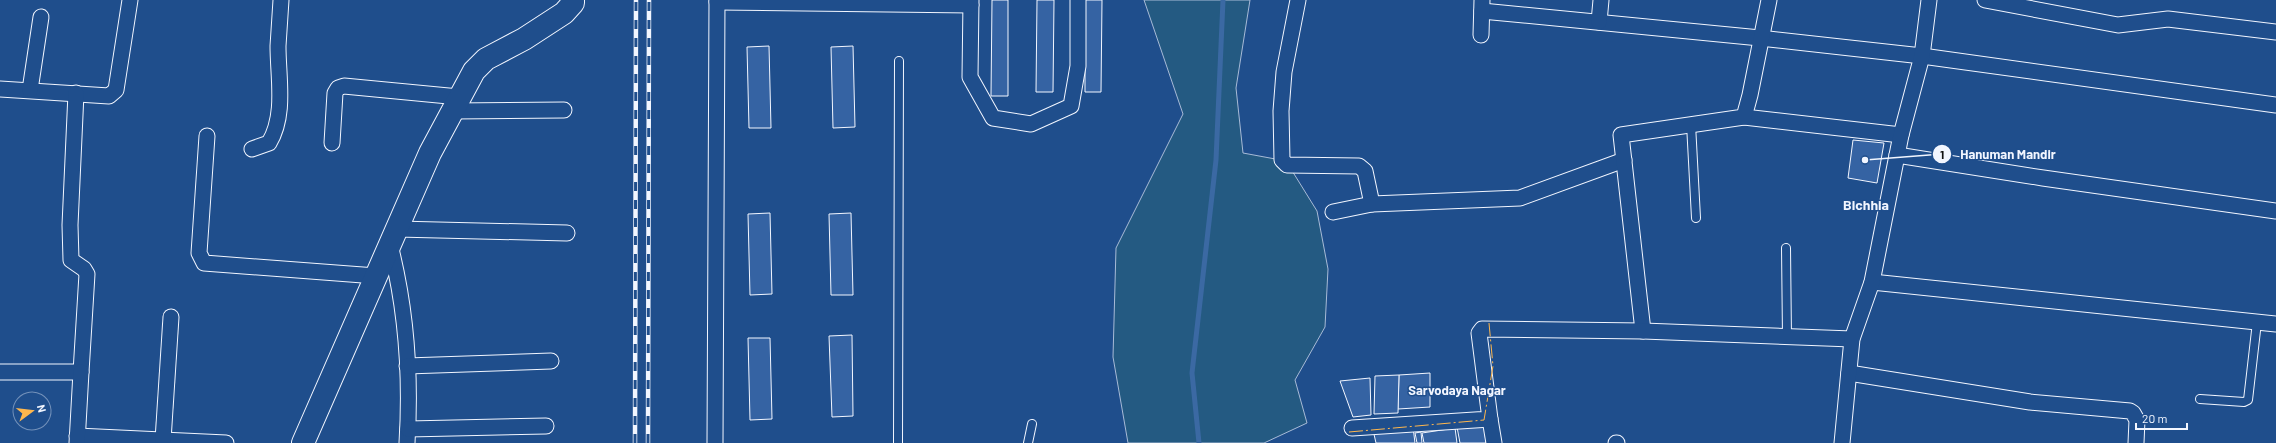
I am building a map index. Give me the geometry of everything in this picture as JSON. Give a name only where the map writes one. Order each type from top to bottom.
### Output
[{"type":"street","points":[[0,89],[109,96],[116,90],[130,0]]},
{"type":"street","points":[[252,149],[269,143],[276,131],[279,119],[278,46],[281,0]]},
{"type":"street","points":[[303,443],[430,152],[474,71],[486,59],[524,39],[564,13],[573,3],[573,0]]},
{"type":"street","points":[[715,443],[717,1],[971,2],[970,77],[993,118],[1031,124],[1071,106],[1078,66],[1078,0]]},
{"type":"street","points":[[1298,0],[1284,72],[1281,111],[1282,160],[1287,164],[1359,166],[1365,171],[1372,204]]},
{"type":"street","points":[[1599,22],[1601,0]]},
{"type":"street","points":[[1744,117],[1750,95],[1768,0]]},
{"type":"street","points":[[1842,443],[1852,339],[1872,282],[1901,135],[1922,56],[1929,0]]},
{"type":"street","points":[[1985,0],[2118,25],[2168,19],[2276,32]]},
{"type":"street","points":[[1481,35],[1482,6],[1599,22],[1922,56],[2276,105]]},
{"type":"street","points":[[30,90],[41,17]]},
{"type":"street","points":[[332,143],[335,92],[338,88],[344,86],[456,104],[564,110]]},
{"type":"street","points":[[76,93],[70,231],[71,260],[84,269],[87,274],[77,439],[163,440],[226,443]]},
{"type":"street","points":[[1643,331],[1621,135],[1744,117],[1901,135]]},
{"type":"street","points":[[207,136],[199,253],[204,263],[376,276]]},
{"type":"street","points":[[1897,155],[2043,178],[2276,211]]},
{"type":"street","points":[[1333,212],[1372,204],[1520,198],[1624,160]]},
{"type":"street","points":[[394,237],[567,233]]},
{"type":"street","points":[[394,237],[400,283],[407,366],[408,436],[546,426]]},
{"type":"street","points":[[1872,282],[2276,324]]},
{"type":"street","points":[[163,440],[171,317]]},
{"type":"street","points":[[1494,443],[1480,330],[1643,331],[1852,339]]},
{"type":"street","points":[[407,366],[550,361]]},
{"type":"street","points":[[0,372],[81,372]]},
{"type":"street","points":[[1849,373],[2030,402],[2130,411],[2137,420],[2136,443]]},
{"type":"street","points":[[1352,428],[1490,419]]},
{"type":"lane","points":[[898,443],[899,61]]},
{"type":"lane","points":[[1691,124],[1696,218]]},
{"type":"lane","points":[[1786,248],[1786,337]]},
{"type":"lane","points":[[2200,399],[2244,402],[2248,400],[2257,322]]},
{"type":"lane","points":[[1028,443],[1032,424]]},
{"type":"shaded area","points":[[1144,0],[1250,0],[1236,88],[1243,153],[1286,161],[1317,211],[1328,269],[1325,327],[1295,380],[1307,423],[1264,443],[1128,443],[1113,357],[1116,248],[1183,114]]},
{"type":"building","points":[[992,0],[1008,0],[1008,96],[991,96]]},
{"type":"building","points":[[1037,0],[1054,0],[1053,92],[1036,92]]},
{"type":"building","points":[[1085,0],[1102,0],[1101,92],[1085,92]]},
{"type":"building","points":[[769,46],[771,128],[749,128],[747,47]]},
{"type":"building","points":[[853,46],[855,127],[833,128],[831,47]]},
{"type":"building","points":[[1853,140],[1884,143],[1877,183],[1848,178]]},
{"type":"building","points":[[770,213],[772,294],[750,295],[748,214]]},
{"type":"building","points":[[851,213],[853,295],[831,295],[829,214]]},
{"type":"building","points":[[852,335],[853,416],[832,417],[829,336]]},
{"type":"building","points":[[748,338],[770,338],[772,419],[750,420]]},
{"type":"building","points":[[1430,373],[1430,407],[1398,409],[1399,375]]},
{"type":"building","points":[[1399,375],[1398,413],[1374,414],[1375,376]]},
{"type":"building","points":[[1370,378],[1371,415],[1353,417],[1340,381]]},
{"type":"building","points":[[1484,424],[1486,443],[1460,443],[1457,427]]},
{"type":"building","points":[[1413,427],[1415,443],[1376,443],[1373,430]]},
{"type":"building","points":[[1455,428],[1457,443],[1424,443],[1422,433]]},
{"type":"building","points":[[1421,432],[1422,443],[1417,443],[1415,433]]},
{"type":"waterway","points":[[1199,443],[1192,373],[1216,160],[1223,0]]},
{"type":"railway","points":[[635,443],[636,0]]},
{"type":"railway","points":[[648,443],[649,0]]},
{"type":"power","points":[[1349,432],[1484,420],[1493,366],[1489,323]]},
{"type":"place","name":"Hanuman Mandir","points":[[1865,160]]},
{"type":"district","name":"Bichhia","points":[[1866,204]]},
{"type":"district","name":"Sarvodaya Nagar","points":[[1457,390]]}]
